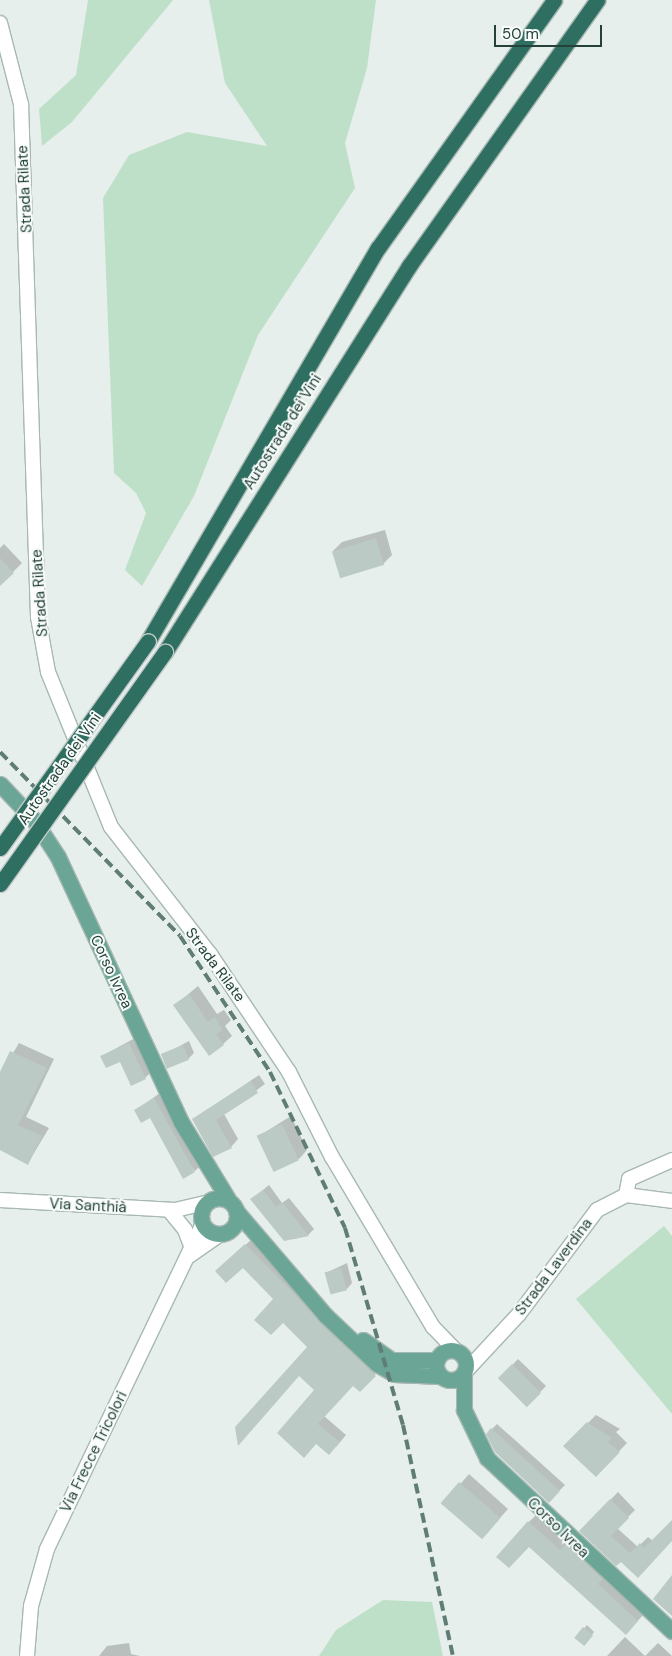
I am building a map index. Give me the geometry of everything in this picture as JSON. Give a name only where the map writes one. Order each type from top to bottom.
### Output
[{"type":"highway","name":"Autostrada dei Vini","points":[[0,848],[148,641],[378,248],[554,0]]},
{"type":"highway","name":"Autostrada dei Vini","points":[[0,884],[164,652],[409,266],[597,0]]},
{"type":"main road","name":"Corso Ivrea","points":[[0,784],[34,820],[58,858],[181,1122],[208,1168],[238,1213],[315,1299],[337,1328],[384,1370],[444,1378],[465,1372]]},
{"type":"main road","name":"Corso Ivrea","points":[[208,1168],[208,1201],[202,1222],[224,1233],[263,1242]]},
{"type":"main road","points":[[208,1201],[228,1199]]},
{"type":"main road","points":[[224,1233],[238,1213]]},
{"type":"main road","name":"Corso Ivrea","points":[[315,1299],[392,1360],[438,1358],[459,1353],[465,1372],[464,1410]]},
{"type":"main road","name":"Corso Ivrea","points":[[438,1358],[444,1378],[464,1410],[487,1458],[672,1631]]},
{"type":"street","name":"Strada Rilate","points":[[0,23],[20,104],[38,617],[48,672],[111,827],[210,954],[289,1072],[332,1157],[433,1327],[459,1353]]},
{"type":"street","name":"Strada Laverdina","points":[[465,1372],[489,1347],[587,1221],[626,1195],[629,1179],[672,1160]]},
{"type":"street","points":[[626,1195],[672,1201]]},
{"type":"street","name":"Via Santhià","points":[[0,1200],[172,1210],[208,1201]]},
{"type":"street","points":[[172,1210],[185,1230],[190,1252],[224,1233]]},
{"type":"street","name":"Via Santhià","points":[[172,1210],[202,1222]]},
{"type":"street","name":"Via Frecce Tricolori","points":[[27,1656],[31,1606],[47,1549],[190,1252],[202,1222]]},
{"type":"street","name":"Strada Rilate","points":[[433,1327],[438,1358]]},
{"type":"street","points":[[459,1353],[489,1347]]},
{"type":"green space","points":[[88,0],[173,0],[72,122],[42,146],[39,109],[76,75]]},
{"type":"green space","points":[[209,0],[376,0],[367,68],[345,143],[355,188],[258,335],[194,496],[142,586],[125,570],[146,513],[136,493],[114,473],[103,198],[129,155],[187,132],[267,146],[225,83]]},
{"type":"green space","points":[[664,1226],[672,1236],[672,1414],[576,1299]]},
{"type":"green space","points":[[383,1600],[432,1602],[443,1656],[319,1656],[336,1630]]},
{"type":"building","points":[[376,538],[384,565],[340,578],[332,551]]},
{"type":"building","points":[[0,558],[14,573],[0,586]]},
{"type":"building","points":[[189,994],[208,1022],[215,1017],[223,1030],[216,1034],[224,1045],[209,1056],[173,1005]]},
{"type":"building","points":[[129,1043],[146,1079],[131,1086],[120,1062],[106,1068],[100,1056]]},
{"type":"building","points":[[183,1045],[189,1060],[167,1069],[161,1054]]},
{"type":"building","points":[[10,1051],[47,1068],[18,1125],[42,1136],[28,1165],[0,1150],[0,1072]]},
{"type":"building","points":[[251,1081],[258,1093],[216,1120],[232,1148],[213,1157],[192,1119]]},
{"type":"building","points":[[154,1098],[195,1172],[183,1179],[150,1118],[141,1123],[134,1110]]},
{"type":"building","points":[[282,1124],[299,1160],[274,1172],[257,1136]]},
{"type":"building","points":[[263,1190],[276,1207],[283,1203],[309,1236],[284,1241],[250,1199]]},
{"type":"building","points":[[245,1244],[376,1376],[360,1392],[353,1386],[318,1424],[340,1442],[329,1455],[316,1444],[304,1458],[277,1433],[314,1390],[299,1376],[238,1446],[235,1427],[307,1347],[283,1323],[271,1335],[254,1320],[273,1299],[243,1268],[226,1283],[215,1271]]},
{"type":"building","points":[[341,1268],[347,1290],[331,1295],[325,1272]]},
{"type":"building","points":[[512,1364],[541,1393],[527,1407],[498,1378]]},
{"type":"building","points":[[587,1422],[612,1438],[608,1442],[620,1452],[596,1477],[563,1446]]},
{"type":"building","points":[[491,1428],[560,1491],[549,1503],[495,1452],[486,1434]]},
{"type":"building","points":[[459,1482],[501,1518],[482,1539],[441,1503]]},
{"type":"building","points":[[610,1499],[629,1518],[611,1536],[630,1553],[640,1543],[644,1548],[672,1520],[672,1541],[638,1578],[621,1562],[616,1566],[579,1531]]},
{"type":"building","points":[[528,1521],[560,1550],[566,1544],[603,1579],[598,1584],[638,1621],[626,1635],[529,1547],[509,1568],[496,1557]]},
{"type":"building","points":[[672,1575],[672,1616],[653,1599]]},
{"type":"building","points":[[583,1627],[593,1635],[584,1646],[574,1638]]},
{"type":"railway","points":[[0,752],[180,936],[270,1072],[345,1228],[403,1425],[453,1656]]}]
